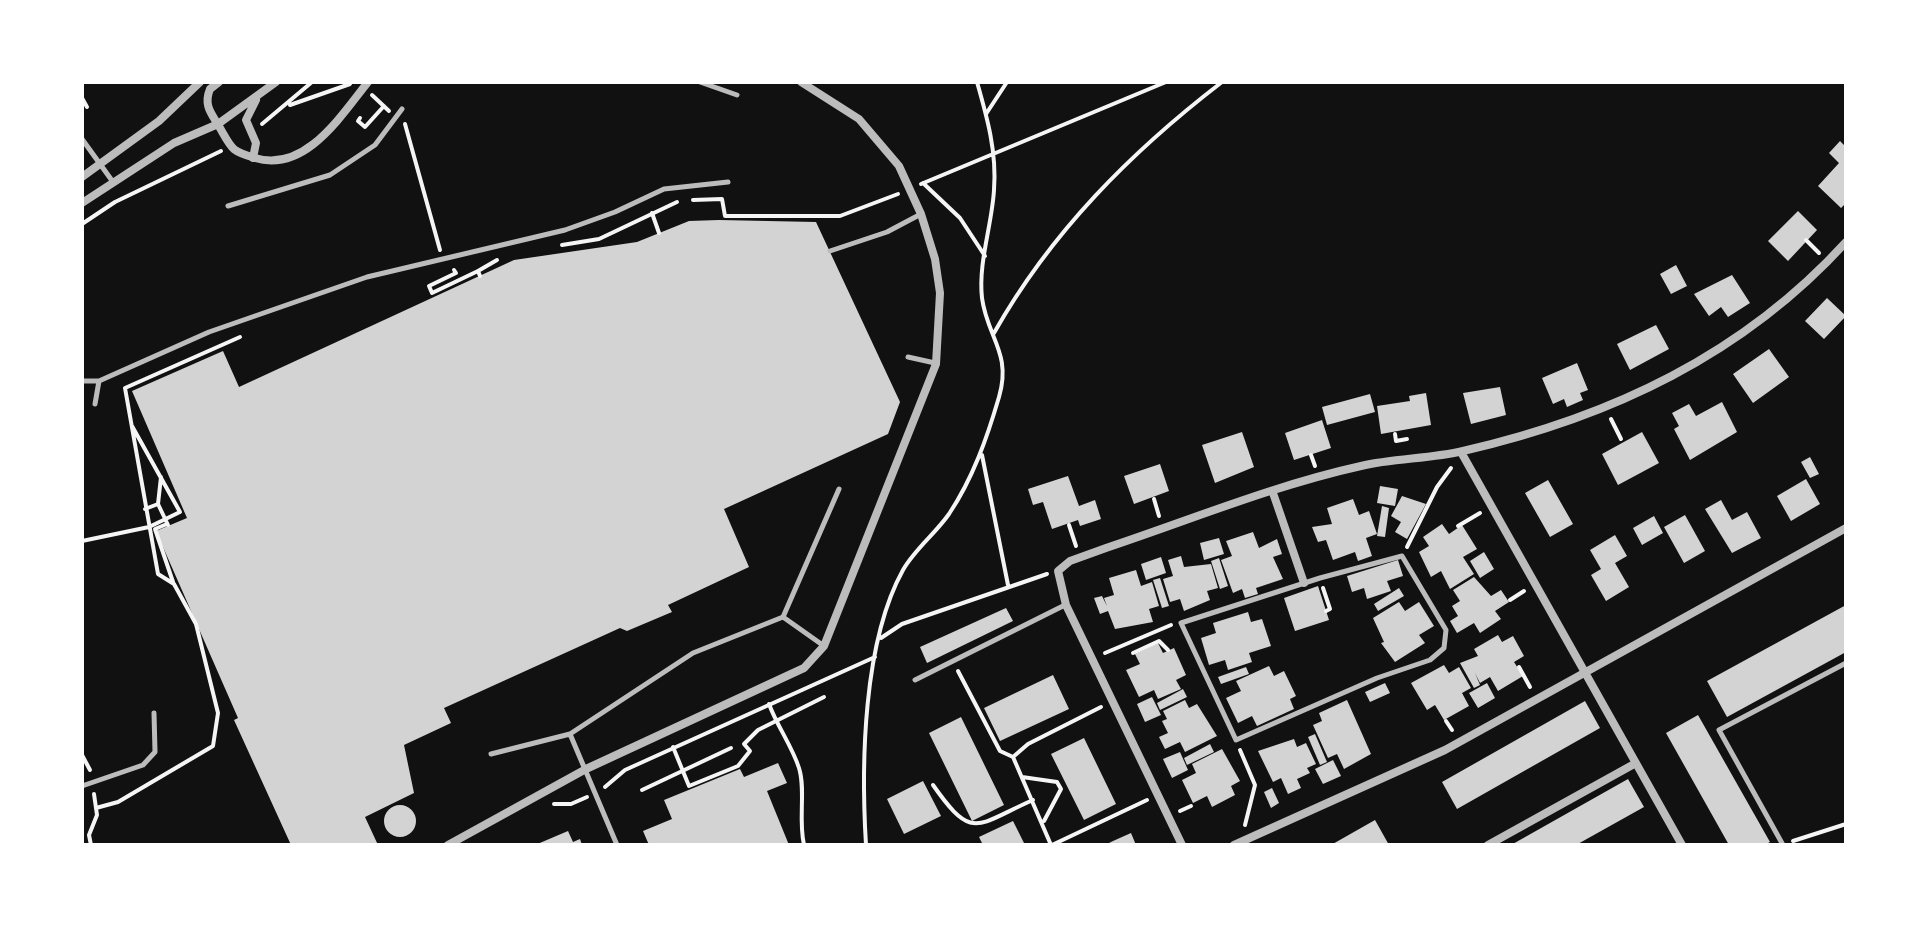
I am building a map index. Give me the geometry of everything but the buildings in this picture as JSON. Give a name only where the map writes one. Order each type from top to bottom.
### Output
[{"type":"street","points":[[82,177],[159,121],[200,82]]},
{"type":"street","points":[[219,82],[207,97],[207,108],[237,154],[267,163],[289,161],[311,147],[368,82]]},
{"type":"street","points":[[253,158],[256,143],[246,120],[257,99],[276,82]]},
{"type":"street","points":[[448,845],[586,769],[804,668],[824,646],[936,364],[940,293],[935,259],[921,214],[899,166],[859,119],[801,82]]},
{"type":"street","points":[[82,203],[174,143],[218,124],[242,104],[257,99]]},
{"type":"street","points":[[1182,845],[1066,605],[1058,571],[1070,561],[1359,466],[1461,452],[1553,426],[1605,407],[1706,359],[1782,307],[1846,242]]},
{"type":"street","points":[[1461,452],[1681,842],[1671,845]]},
{"type":"street","points":[[1273,493],[1304,583]]},
{"type":"street","points":[[1234,845],[1445,750],[1846,528]]},
{"type":"street","points":[[1488,845],[1636,763]]},
{"type":"lane","points":[[700,82],[716,85],[737,95]]},
{"type":"lane","points":[[228,206],[330,175],[375,145],[402,109]]},
{"type":"lane","points":[[82,139],[113,182]]},
{"type":"lane","points":[[82,381],[99,381],[209,332],[367,277],[565,230],[615,212],[664,189],[728,182]]},
{"type":"lane","points":[[830,251],[887,232],[921,214]]},
{"type":"lane","points":[[908,357],[936,364]]},
{"type":"lane","points":[[95,404],[99,381]]},
{"type":"lane","points":[[491,754],[570,734],[693,653],[783,617],[839,489]]},
{"type":"lane","points":[[1402,556],[1446,630],[1444,648],[1430,660],[1377,678],[1236,740],[1181,623],[1320,578],[1402,556]]},
{"type":"lane","points":[[915,680],[1066,605]]},
{"type":"lane","points":[[783,617],[824,646]]},
{"type":"lane","points":[[1783,845],[1719,730],[1846,663]]},
{"type":"lane","points":[[82,786],[143,765],[155,752],[154,713]]},
{"type":"lane","points":[[570,734],[617,845]]},
{"type":"path","points":[[258,127],[312,82]]},
{"type":"path","points":[[866,845],[865,770],[875,657],[887,608],[904,569],[950,512],[982,452],[1003,379],[1004,365],[982,297],[994,191],[994,154],[977,82]]},
{"type":"path","points":[[986,114],[1007,82]]},
{"type":"path","points":[[556,247],[599,239],[679,200],[722,199],[725,216],[840,216],[1166,82]]},
{"type":"path","points":[[994,333],[1025,281],[1072,220],[1124,165],[1222,82]]},
{"type":"path","points":[[288,105],[348,85]]},
{"type":"path","points":[[82,98],[87,107]]},
{"type":"path","points":[[384,106],[365,127],[358,121],[376,99],[384,106],[407,127],[441,257],[456,273],[429,286],[432,293],[479,273],[496,260]]},
{"type":"path","points":[[82,224],[115,202],[223,150]]},
{"type":"path","points":[[923,183],[960,218],[985,256]]},
{"type":"path","points":[[652,213],[659,233]]},
{"type":"path","points":[[1806,240],[1821,254]]},
{"type":"path","points":[[174,584],[158,574],[125,388],[243,335]]},
{"type":"path","points":[[1610,417],[1621,439]]},
{"type":"path","points":[[82,541],[149,527],[180,512],[130,423]]},
{"type":"path","points":[[1395,434],[1396,441],[1407,437],[1409,447]]},
{"type":"path","points":[[982,452],[1008,585]]},
{"type":"path","points":[[1311,455],[1315,468]]},
{"type":"path","points":[[1402,556],[1437,487],[1453,465]]},
{"type":"path","points":[[91,845],[89,835],[97,815],[96,806],[118,802],[213,746],[218,713],[196,624],[174,584],[155,529],[167,525],[158,504],[161,477]]},
{"type":"path","points":[[1154,499],[1160,518]]},
{"type":"path","points":[[145,509],[158,504]]},
{"type":"path","points":[[1458,526],[1482,512]]},
{"type":"path","points":[[1069,525],[1076,546]]},
{"type":"path","points":[[879,640],[902,624],[1008,585],[1058,571]]},
{"type":"path","points":[[1320,578],[1330,609],[1326,611]]},
{"type":"path","points":[[1510,600],[1526,590]]},
{"type":"path","points":[[1101,655],[1151,631],[1181,623]]},
{"type":"path","points":[[1133,653],[1159,641],[1168,650]]},
{"type":"path","points":[[544,810],[556,802],[571,804],[596,793],[618,780],[625,770],[875,657]]},
{"type":"path","points":[[954,662],[1000,751],[1013,757],[1044,821],[1052,845],[1157,795]]},
{"type":"path","points":[[1519,667],[1531,689]]},
{"type":"path","points":[[673,747],[689,786],[738,766],[750,751],[744,744],[758,730],[824,697]]},
{"type":"path","points":[[1013,757],[1028,744],[1112,702]]},
{"type":"path","points":[[769,704],[799,768],[802,788],[799,819],[804,845]]},
{"type":"path","points":[[1446,721],[1453,732]]},
{"type":"path","points":[[1236,740],[1255,785],[1244,830]]},
{"type":"path","points":[[642,790],[731,748]]},
{"type":"path","points":[[82,755],[90,769]]},
{"type":"path","points":[[1022,777],[1057,782],[1061,789],[1044,821]]},
{"type":"path","points":[[933,785],[955,816],[967,824],[981,822],[1033,800]]},
{"type":"path","points":[[1178,812],[1191,806]]},
{"type":"path","points":[[1783,845],[1846,824]]}]
